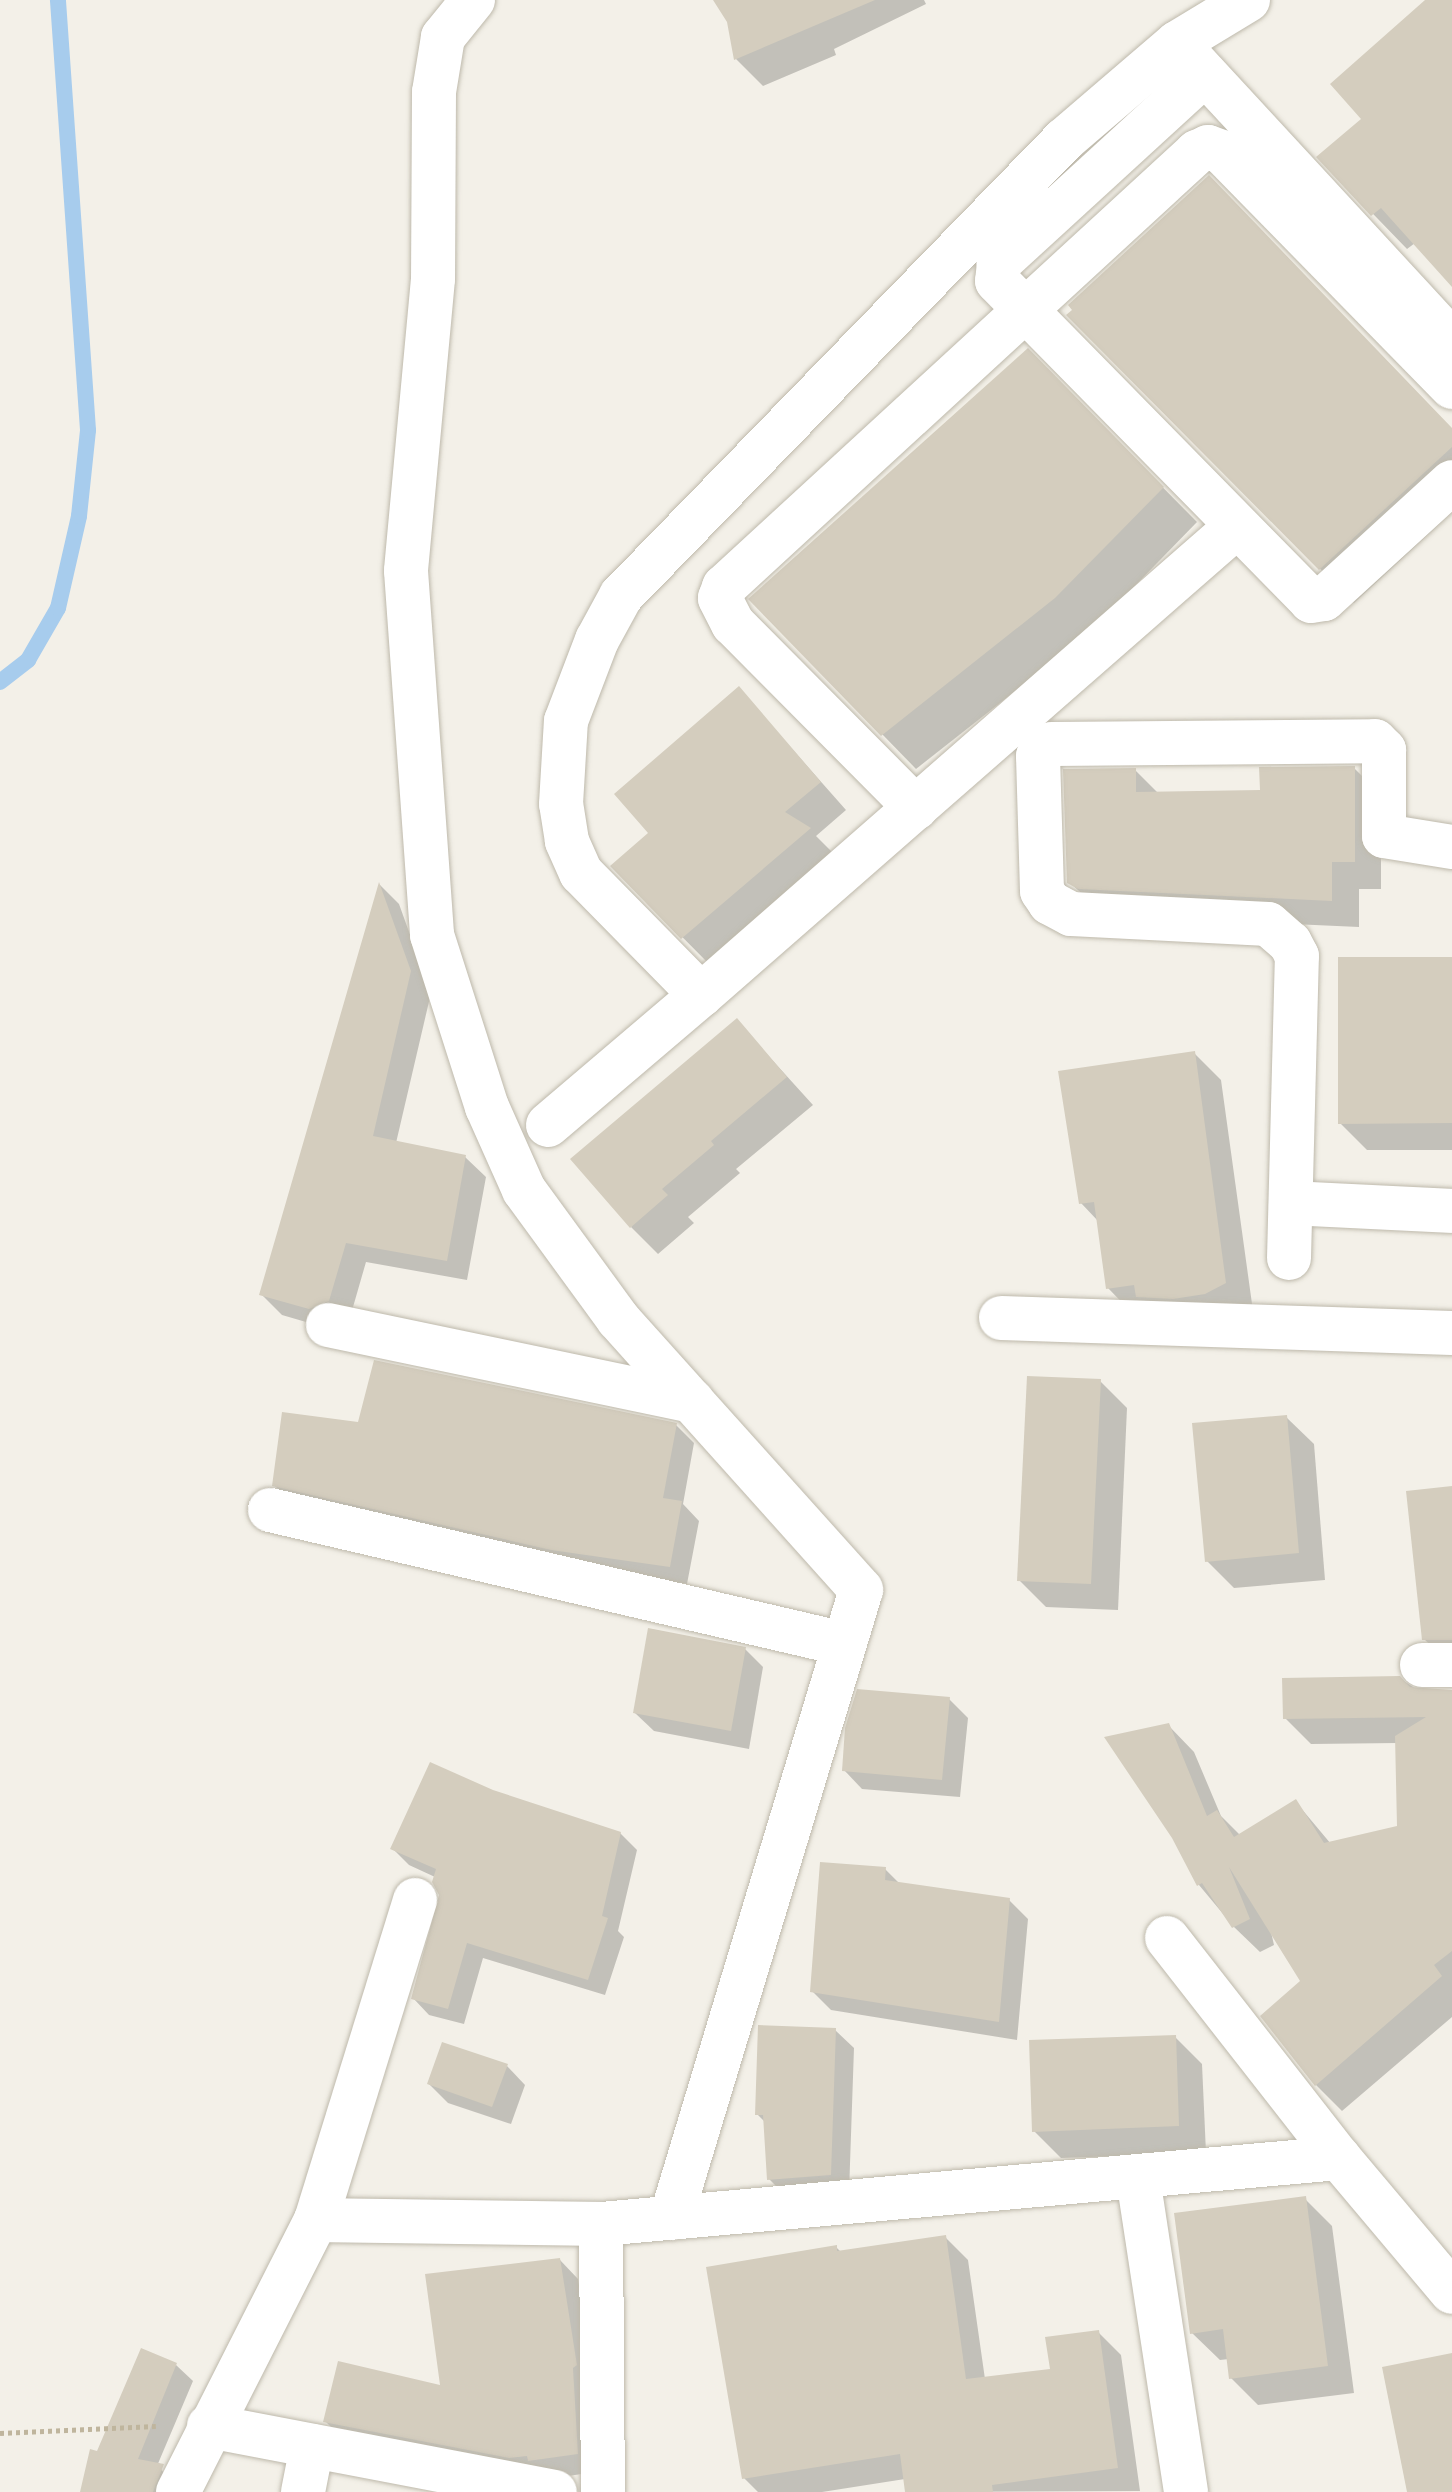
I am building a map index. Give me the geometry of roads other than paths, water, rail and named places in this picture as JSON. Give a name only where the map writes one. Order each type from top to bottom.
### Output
[{"type":"street","points":[[473,0],[443,37],[434,92],[433,279],[406,571],[432,935],[487,1107],[524,1190],[567,1255],[861,1590],[671,2218]]},
{"type":"street","points":[[1248,0],[999,263],[997,281],[1304,596],[1319,601],[1452,482]]},
{"type":"street","points":[[1191,58],[1452,341]]},
{"type":"street","points":[[701,995],[581,873],[567,841],[561,804],[566,721],[597,640],[621,596],[1064,140],[1191,58]]},
{"type":"street","points":[[916,808],[733,624],[720,598],[724,587],[1197,152],[1215,148],[1452,387]]},
{"type":"street","points":[[548,1125],[1236,527]]},
{"type":"street","points":[[1289,1258],[1298,971],[1290,943],[1268,924],[1071,914],[1050,903],[1042,891],[1038,756],[1052,744],[1375,741],[1384,750],[1384,836],[1452,847]]},
{"type":"street","points":[[1291,1203],[1452,1211]]},
{"type":"street","points":[[1001,1318],[1452,1333]]},
{"type":"street","points":[[328,1325],[692,1401]]},
{"type":"street","points":[[270,1510],[844,1644]]},
{"type":"street","points":[[178,2492],[316,2220],[415,1900]]},
{"type":"street","points":[[1167,1938],[1339,2158],[1452,2292]]},
{"type":"street","points":[[316,2220],[601,2224],[1339,2158]]},
{"type":"street","points":[[1138,2178],[1186,2492]]},
{"type":"street","points":[[601,2224],[603,2492]]},
{"type":"street","points":[[209,2426],[555,2492]]},
{"type":"street","points":[[303,2492],[312,2446]]},
{"type":"waterway","points":[[0,682],[28,660],[58,608],[79,516],[88,430],[58,0]]}]
